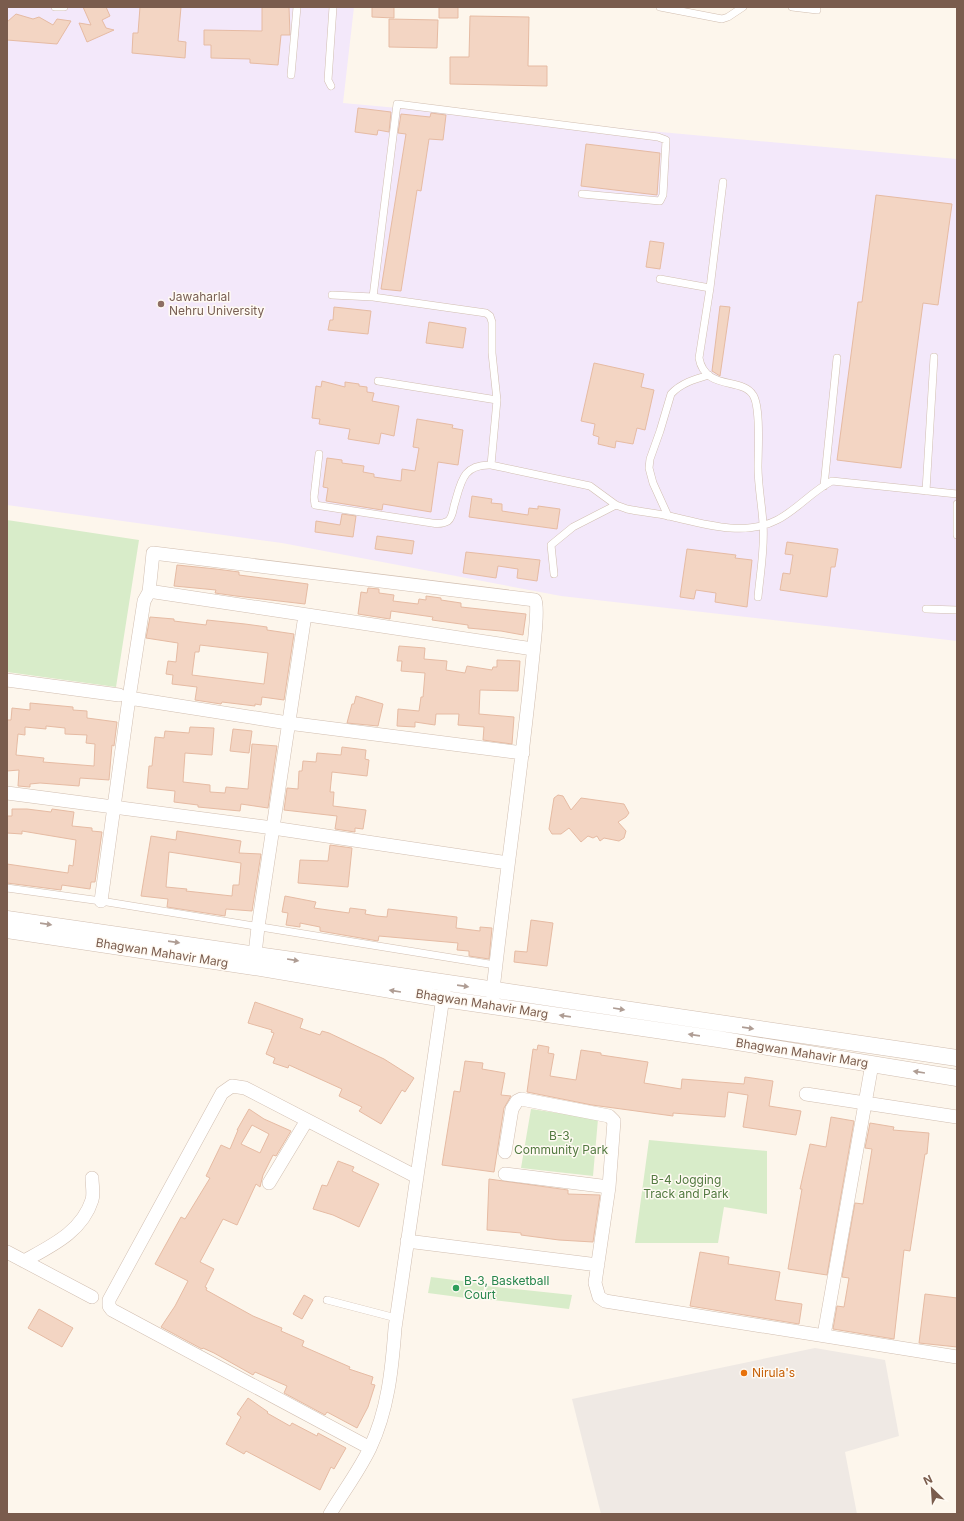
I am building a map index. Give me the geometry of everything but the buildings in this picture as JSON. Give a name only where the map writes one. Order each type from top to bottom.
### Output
[{"type":"street","points":[[101,901],[115,808],[124,696],[144,601],[148,592],[153,553],[387,583],[534,599],[536,602],[533,649],[523,754],[495,965],[493,990],[494,1006]]},
{"type":"street","points":[[148,592],[533,649]]},
{"type":"street","points":[[254,960],[305,615]]},
{"type":"street","points":[[7,680],[124,696],[288,722],[523,754]]},
{"type":"street","points":[[7,792],[115,808],[273,828],[508,863]]},
{"type":"street","name":"Bhagwan Mahavir Marg","points":[[7,919],[444,991],[494,1006],[718,1031],[802,1036],[957,1058]]},
{"type":"street","name":"Bhagwan Mahavir Marg","points":[[7,930],[254,960]]},
{"type":"street","name":"Bhagwan Mahavir Marg","points":[[444,991],[493,990],[718,1031],[803,1053],[957,1078]]},
{"type":"street","points":[[330,1514],[370,1448],[384,1406],[391,1376],[396,1318],[444,991]]},
{"type":"street","points":[[802,1036],[803,1053]]},
{"type":"street","points":[[824,1335],[872,1064]]},
{"type":"street","points":[[370,1448],[112,1310],[108,1303],[222,1093],[232,1086],[245,1088],[417,1177]]},
{"type":"street","points":[[806,1094],[957,1117]]},
{"type":"street","points":[[505,1152],[512,1109],[517,1101],[521,1099],[608,1116],[614,1121],[609,1187],[596,1290],[599,1297],[605,1301],[957,1357]]},
{"type":"street","points":[[269,1183],[307,1120]]},
{"type":"street","points":[[505,1174],[609,1187]]},
{"type":"street","points":[[24,1261],[62,1240],[82,1218],[93,1199],[92,1178]]},
{"type":"street","points":[[407,1241],[598,1265]]},
{"type":"street","points":[[7,1252],[92,1297]]},
{"type":"lane","points":[[55,7],[64,7]]},
{"type":"lane","points":[[291,75],[297,7]]},
{"type":"lane","points":[[331,86],[328,80],[332,7]]},
{"type":"lane","points":[[660,7],[722,19],[728,17],[743,7]]},
{"type":"lane","points":[[792,7],[817,10]]},
{"type":"lane","points":[[372,297],[397,104],[650,136],[666,140],[664,195],[660,201],[582,194]]},
{"type":"lane","points":[[723,182],[710,288],[699,358],[700,365],[709,375],[721,382],[746,388],[753,395],[755,401],[758,470],[764,526],[758,597]]},
{"type":"lane","points":[[660,279],[710,288]]},
{"type":"lane","points":[[332,295],[372,297],[478,311],[490,316],[492,322],[492,352],[497,400],[491,464]]},
{"type":"lane","points":[[926,491],[934,357]]},
{"type":"lane","points":[[824,486],[837,358]]},
{"type":"lane","points":[[668,516],[651,476],[650,460],[671,394],[675,390],[693,380],[709,375]]},
{"type":"lane","points":[[378,381],[497,400]]},
{"type":"lane","points":[[319,454],[314,497],[315,505],[442,524],[451,517],[462,478],[467,471],[482,464],[491,464],[586,484],[596,489],[616,505],[640,512],[724,527],[764,526],[796,508],[824,486],[832,482],[957,494]]},
{"type":"lane","points":[[957,504],[957,535]]},
{"type":"lane","points":[[554,574],[551,545],[573,527],[616,505]]},
{"type":"lane","points":[[926,609],[957,610]]},
{"type":"lane","points":[[7,888],[101,901],[495,965]]},
{"type":"lane","points":[[327,1300],[396,1318]]},
{"type":"shaded area","points":[[7,7],[354,7],[343,103],[957,159],[957,641],[561,596],[282,543],[7,505]]},
{"type":"shaded area","points":[[815,1348],[885,1360],[899,1436],[845,1452],[857,1514],[601,1514],[572,1399]]},
{"type":"green space","points":[[7,520],[139,540],[116,687],[7,672]]},
{"type":"green space","name":"B-3, Community Park","points":[[531,1109],[598,1119],[593,1176],[521,1168]]},
{"type":"green space","name":"B-4 Jogging Track and Park","points":[[649,1140],[767,1151],[767,1214],[724,1207],[718,1243],[635,1243]]},
{"type":"green space","name":"B-3, Basketball Court","points":[[431,1277],[485,1284],[481,1300],[428,1293]]},
{"type":"green space","points":[[487,1286],[572,1295],[569,1309],[484,1299]]},
{"type":"place","name":"Jawaharlal Nehru University","points":[[161,304]]},
{"type":"place","name":"B-3, Basketball Court","points":[[456,1288]]},
{"type":"place","name":"Nirula's","points":[[744,1373]]}]
